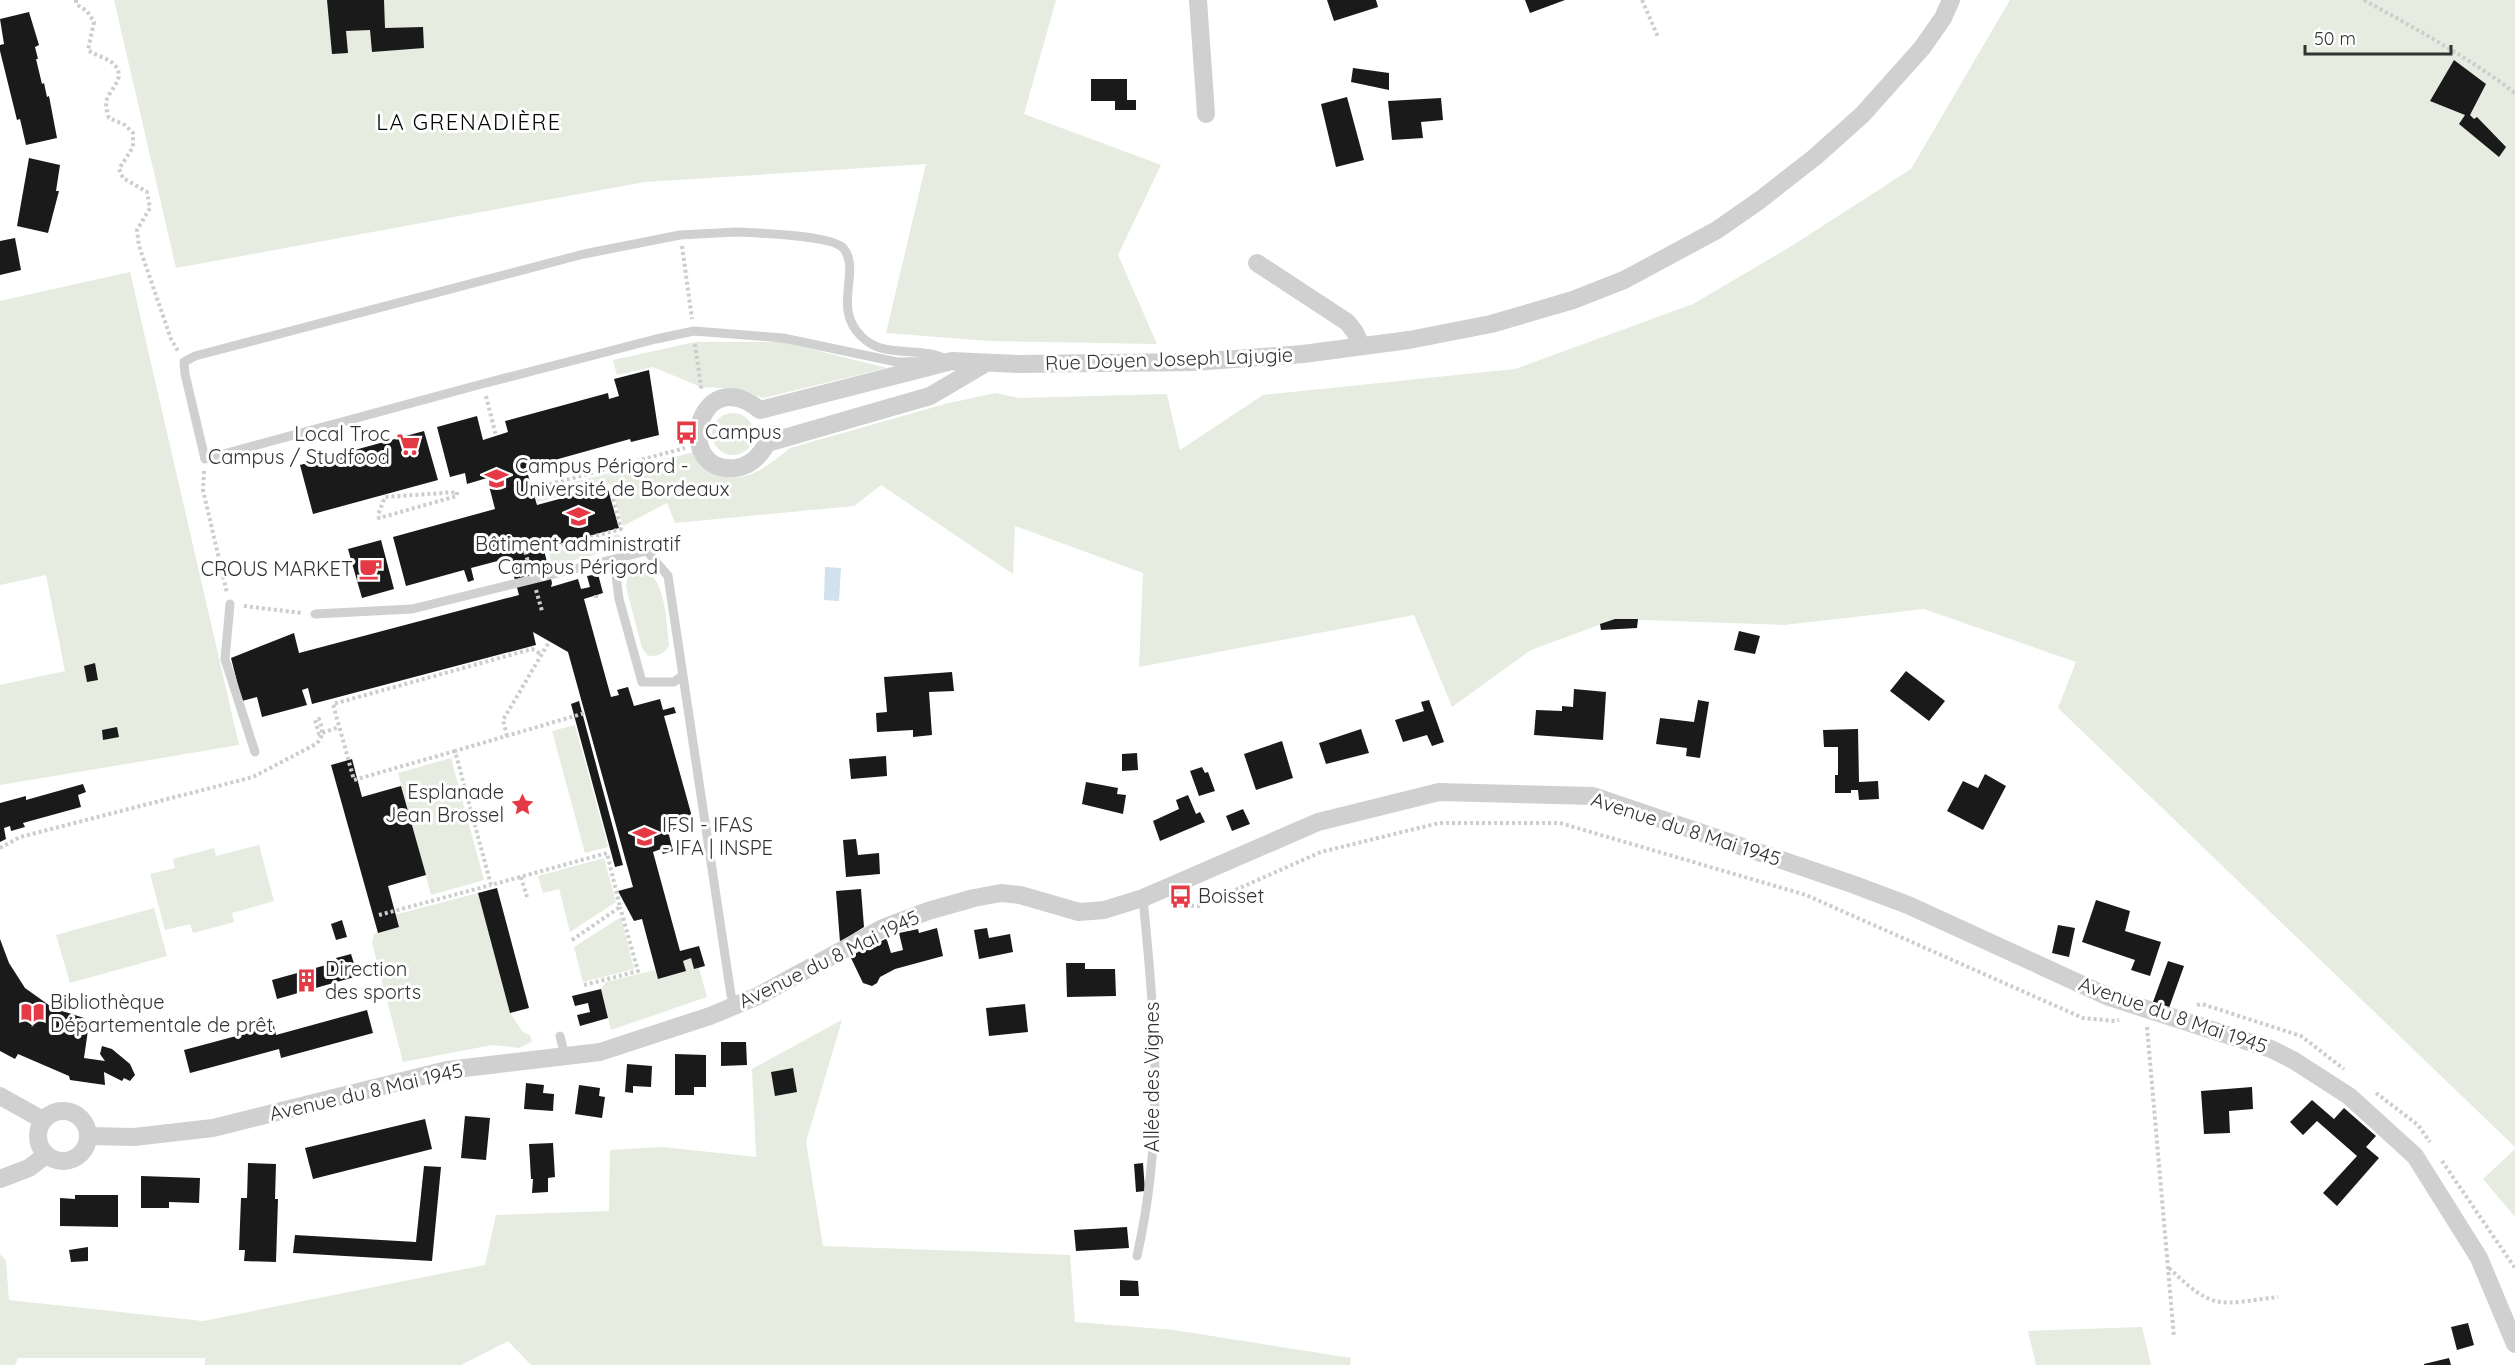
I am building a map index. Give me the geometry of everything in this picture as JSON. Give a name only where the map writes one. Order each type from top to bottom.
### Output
[{"type":"street","points":[[1198,0],[1206,114]]},
{"type":"street","name":"Rue Doyen Joseph Lajugie","points":[[699,445],[697,433],[699,421],[710,406],[726,398],[744,400],[759,410],[952,361],[986,363],[1194,362],[1303,354],[1409,340],[1491,324],[1573,300],[1624,280],[1717,230],[1815,158],[1862,115],[1922,48],[1943,18],[1951,0]]},
{"type":"street","points":[[1257,263],[1347,322],[1355,332],[1361,346]]},
{"type":"street","points":[[699,445],[713,462],[734,468],[744,466],[762,453],[766,443],[930,396],[986,363]]},
{"type":"street","name":"Avenue du 8 Mai 1945","points":[[89,1136],[144,1137],[213,1128],[447,1070],[600,1052],[710,1016],[758,996],[892,924],[910,917],[974,898],[1001,893],[1020,895],[1079,912],[1104,910],[1143,898],[1318,822],[1438,792],[1593,796],[1899,902],[2109,996],[2271,1049],[2293,1060],[2349,1096],[2415,1156],[2479,1258],[2515,1344]]},
{"type":"street","points":[[0,1096],[43,1120]]},
{"type":"street","points":[[55,1111],[71,1112],[84,1121],[89,1136],[83,1152],[77,1157],[61,1162],[46,1155],[38,1142],[39,1127],[43,1120],[55,1111]]},
{"type":"street","points":[[0,1179],[29,1168],[46,1155]]},
{"type":"lane","points":[[736,232],[786,234],[834,242],[844,248],[848,259],[847,310],[852,325],[861,336],[875,347],[898,352],[933,354],[952,361],[897,363],[783,338],[694,332],[656,339],[205,459],[184,374],[184,362],[195,356],[584,254],[681,234],[736,232]]},
{"type":"lane","points":[[315,614],[412,609],[647,551],[668,576],[734,1005]]},
{"type":"lane","points":[[614,560],[619,599],[642,682],[674,682],[683,675]]},
{"type":"lane","points":[[230,604],[225,659],[255,753]]},
{"type":"lane","name":"Allée des Vignes","points":[[1137,1256],[1147,1212],[1155,1139],[1155,1021],[1143,898]]},
{"type":"lane","points":[[560,1036],[566,1056]]},
{"type":"path","points":[[76,0],[76,4],[87,11],[94,22],[88,50],[111,62],[118,74],[117,85],[107,98],[106,108],[110,118],[125,125],[133,134],[133,147],[119,169],[123,178],[147,192],[150,207],[137,231],[139,246],[171,339]]},
{"type":"path","points":[[1642,0],[1658,37]]},
{"type":"path","points":[[2364,0],[2444,45],[2515,93]]},
{"type":"path","points":[[681,234],[701,387]]},
{"type":"path","points":[[488,406],[496,436]]},
{"type":"path","points":[[532,489],[699,445]]},
{"type":"path","points":[[205,459],[203,490],[230,604],[315,614]]},
{"type":"path","points":[[544,550],[621,529],[611,491]]},
{"type":"path","points":[[457,492],[458,496],[379,518],[378,514],[385,496],[453,494],[457,492]]},
{"type":"path","points":[[522,540],[530,570]]},
{"type":"path","points":[[536,588],[542,611]]},
{"type":"path","points":[[507,736],[503,720],[549,642]]},
{"type":"path","points":[[542,654],[532,649],[333,704],[354,780],[585,713]]},
{"type":"path","points":[[0,848],[20,837],[253,777],[316,744],[320,740],[323,730],[319,718],[315,720],[319,734],[325,732],[331,730],[339,728]]},
{"type":"path","points":[[455,751],[491,885]]},
{"type":"path","points":[[1170,905],[1198,906],[1321,852],[1439,823],[1560,823],[1806,895],[2083,1018],[2115,1022],[2145,1009],[2174,1337]]},
{"type":"path","points":[[379,915],[607,853],[638,971],[584,985]]},
{"type":"path","points":[[521,877],[527,897]]},
{"type":"path","points":[[572,940],[621,907]]},
{"type":"path","points":[[2168,1267],[2207,1300],[2222,1303],[2278,1297]]},
{"type":"shaded area","points":[[114,0],[1056,0],[1024,114],[1161,165],[1118,255],[1157,344],[989,341],[886,333],[926,164],[645,182],[176,268]]},
{"type":"shaded area","points":[[2010,0],[2515,0],[2515,1147],[2058,708],[2076,662],[1924,609],[1784,625],[1615,619],[1531,650],[1452,707],[1414,615],[1139,667],[1143,573],[1015,526],[1013,574],[881,485],[854,506],[675,523],[667,503],[623,526],[610,484],[537,502],[534,492],[694,452],[718,474],[741,477],[765,467],[790,448],[945,404],[995,393],[1019,398],[1167,394],[1180,450],[1263,395],[1515,369],[1693,304],[1790,247],[1911,169]]},
{"type":"shaded area","points":[[130,272],[239,745],[0,785],[0,685],[65,671],[46,575],[0,585],[0,301]]},
{"type":"shaded area","points":[[695,342],[783,342],[887,368],[763,398],[738,389],[701,387],[653,367],[617,375],[613,360]]},
{"type":"shaded area","points":[[733,413],[748,419],[754,434],[748,449],[733,455],[718,449],[712,434],[718,419]]},
{"type":"shaded area","points":[[619,534],[623,547],[552,566],[549,553]]},
{"type":"shaded area","points":[[638,567],[648,571],[655,579],[666,612],[669,645],[663,653],[657,656],[647,655],[642,648],[626,587],[629,575]]},
{"type":"shaded area","points":[[575,725],[608,847],[585,853],[552,731]]},
{"type":"shaded area","points":[[451,758],[484,880],[431,895],[398,773]]},
{"type":"shaded area","points":[[259,845],[274,901],[232,913],[234,922],[193,933],[190,924],[165,930],[150,874],[175,868],[173,859],[214,848],[216,856]]},
{"type":"shaded area","points":[[604,858],[616,902],[570,932],[559,889],[543,893],[538,876]]},
{"type":"shaded area","points":[[478,893],[510,1013],[523,1032],[530,1035],[532,1042],[519,1048],[492,1045],[403,1062],[372,943],[374,934],[378,933],[375,920]]},
{"type":"shaded area","points":[[154,908],[167,956],[70,983],[56,935]]},
{"type":"shaded area","points":[[621,917],[634,969],[583,982],[574,947]]},
{"type":"shaded area","points":[[691,958],[699,968],[707,997],[611,1030],[601,989],[606,982],[655,970],[658,979],[685,971],[683,961]]},
{"type":"shaded area","points":[[842,1020],[806,1142],[823,1246],[1070,1255],[1075,1322],[1174,1330],[1351,1358],[1350,1365],[531,1365],[508,1341],[461,1365],[205,1365],[205,1358],[18,1358],[15,1365],[0,1365],[0,1254],[6,1261],[9,1300],[203,1321],[485,1265],[496,1215],[609,1211],[610,1150],[663,1147],[756,1157],[752,1069]]},
{"type":"shaded area","points":[[2515,1149],[2515,1217],[2483,1179]]},
{"type":"shaded area","points":[[2142,1327],[2151,1365],[2036,1365],[2028,1331]]},
{"type":"water","points":[[825,567],[841,568],[839,601],[824,600]]},
{"type":"building","points":[[327,0],[384,0],[385,28],[423,27],[424,48],[372,52],[370,30],[346,31],[348,53],[332,54]]},
{"type":"building","points":[[1327,0],[1376,0],[1378,7],[1334,21]]},
{"type":"building","points":[[1525,0],[1565,0],[1530,13]]},
{"type":"building","points":[[29,12],[39,45],[35,47],[38,59],[36,59],[42,84],[44,83],[47,97],[49,96],[57,138],[26,145],[20,119],[17,120],[0,51],[0,45],[4,44],[0,19]]},
{"type":"building","points":[[2454,60],[2486,84],[2470,115],[2474,119],[2477,117],[2506,147],[2499,157],[2459,124],[2465,115],[2430,101]]},
{"type":"building","points":[[1353,68],[1389,73],[1389,90],[1351,82]]},
{"type":"building","points":[[1091,79],[1127,79],[1127,100],[1136,100],[1136,110],[1115,110],[1115,101],[1091,101]]},
{"type":"building","points":[[1347,97],[1364,160],[1336,167],[1321,104]]},
{"type":"building","points":[[1441,98],[1443,120],[1421,122],[1423,138],[1392,140],[1388,101]]},
{"type":"building","points":[[29,158],[60,165],[56,191],[59,191],[48,233],[17,226]]},
{"type":"building","points":[[15,238],[21,270],[0,275],[0,241]]},
{"type":"building","points":[[649,370],[659,435],[631,442],[630,439],[526,468],[537,505],[607,486],[619,528],[540,549],[544,550],[551,587],[578,579],[581,589],[590,587],[587,576],[598,574],[603,593],[584,599],[611,697],[619,695],[617,690],[628,687],[634,706],[660,699],[663,710],[674,707],[676,713],[664,716],[694,824],[668,831],[673,851],[663,854],[661,849],[653,852],[680,951],[699,946],[705,966],[694,969],[691,958],[683,961],[686,971],[658,979],[642,919],[634,921],[618,891],[633,887],[568,652],[533,632],[536,645],[312,704],[308,688],[302,690],[307,705],[262,717],[257,697],[242,701],[231,658],[294,633],[299,653],[519,595],[509,558],[471,568],[474,580],[468,582],[464,570],[406,586],[393,537],[495,509],[487,478],[467,484],[465,473],[450,477],[437,427],[477,416],[483,440],[508,432],[505,421],[608,393],[609,399],[619,396],[614,379]]},
{"type":"building","points":[[424,431],[438,480],[313,514],[300,465]]},
{"type":"building","name":"CROUS MARKET","points":[[381,540],[394,589],[362,598],[348,549]]},
{"type":"building","points":[[1615,619],[1638,619],[1637,628],[1601,630],[1600,624]]},
{"type":"building","points":[[1739,631],[1760,636],[1755,654],[1734,650]]},
{"type":"building","points":[[95,663],[98,680],[87,682],[84,666]]},
{"type":"building","points":[[1906,671],[1945,701],[1929,721],[1890,691]]},
{"type":"building","points":[[952,672],[954,691],[929,692],[932,735],[913,737],[913,730],[877,732],[876,713],[887,712],[884,677]]},
{"type":"building","points":[[1574,689],[1606,692],[1603,740],[1534,735],[1536,710],[1562,711],[1562,706],[1573,707]]},
{"type":"building","points":[[1429,700],[1444,742],[1432,746],[1427,735],[1403,742],[1395,720],[1424,711],[1421,702]]},
{"type":"building","points":[[1698,700],[1709,702],[1700,758],[1686,756],[1687,748],[1656,744],[1660,718],[1694,722]]},
{"type":"building","points":[[579,701],[623,865],[615,867],[571,704]]},
{"type":"building","points":[[117,727],[119,737],[103,740],[102,730]]},
{"type":"building","points":[[1361,729],[1369,753],[1326,764],[1319,743]]},
{"type":"building","points":[[1858,729],[1859,782],[1878,781],[1879,799],[1859,800],[1858,790],[1851,790],[1851,793],[1835,793],[1835,775],[1838,775],[1838,747],[1824,747],[1823,730]]},
{"type":"building","points":[[1282,741],[1293,778],[1256,790],[1244,754]]},
{"type":"building","points":[[1137,753],[1138,770],[1122,771],[1122,754]]},
{"type":"building","points":[[886,756],[887,776],[851,779],[849,759]]},
{"type":"building","points":[[352,759],[362,797],[401,786],[426,875],[388,886],[399,927],[378,933],[331,765]]},
{"type":"building","points":[[1202,767],[1205,773],[1208,772],[1215,791],[1199,796],[1190,771]]},
{"type":"building","points":[[1985,774],[2006,786],[1983,830],[1947,811],[1963,781],[1978,788]]},
{"type":"building","points":[[1086,782],[1118,788],[1117,794],[1126,795],[1123,814],[1082,804]]},
{"type":"building","points":[[83,784],[86,792],[78,795],[81,807],[23,823],[25,827],[11,831],[10,826],[4,828],[6,839],[0,842],[0,803],[26,796],[26,800]]},
{"type":"building","points":[[1188,795],[1196,814],[1200,812],[1205,822],[1160,841],[1153,821],[1179,809],[1176,800]]},
{"type":"building","points":[[1243,809],[1250,824],[1232,831],[1226,816]]},
{"type":"building","points":[[856,839],[858,855],[879,853],[880,874],[846,877],[843,840]]},
{"type":"building","points":[[497,888],[529,1008],[510,1013],[478,893]]},
{"type":"building","points":[[861,889],[864,927],[840,942],[836,891]]},
{"type":"building","points":[[2096,900],[2130,911],[2125,931],[2161,942],[2150,976],[2131,970],[2135,960],[2082,942]]},
{"type":"building","points":[[342,920],[347,937],[336,940],[331,924]]},
{"type":"building","points":[[2058,925],[2075,928],[2069,957],[2052,953]]},
{"type":"building","points":[[937,928],[943,956],[895,969],[880,977],[872,986],[863,983],[850,956],[898,933],[887,940],[891,953],[903,950],[899,933],[918,929],[919,933]]},
{"type":"building","points":[[987,928],[989,938],[1010,934],[1013,952],[979,959],[974,930]]},
{"type":"building","name":"Bibliothèque Départementale de prêt","points":[[0,939],[9,963],[25,988],[53,1008],[84,1018],[88,1030],[84,1058],[105,1061],[100,1054],[102,1046],[112,1049],[130,1064],[135,1075],[130,1081],[124,1078],[122,1081],[104,1072],[105,1085],[70,1080],[69,1076],[18,1054],[15,1059],[0,1051]]},
{"type":"building","name":"Direction des sports","points":[[351,954],[358,976],[277,999],[272,980],[337,962],[336,958]]},
{"type":"building","points":[[2168,961],[2184,966],[2169,1008],[2153,1002]]},
{"type":"building","points":[[1066,963],[1085,963],[1085,969],[1115,969],[1116,996],[1067,997]]},
{"type":"building","points":[[601,989],[608,1018],[580,1026],[577,1015],[590,1012],[588,1003],[575,1006],[572,996]]},
{"type":"building","points":[[1025,1004],[1028,1032],[989,1036],[986,1008]]},
{"type":"building","points":[[367,1010],[373,1033],[281,1058],[279,1049],[190,1073],[184,1050],[274,1026],[276,1035]]},
{"type":"building","points":[[721,1042],[746,1042],[747,1065],[721,1066]]},
{"type":"building","points":[[675,1054],[706,1055],[706,1087],[694,1087],[694,1095],[675,1095]]},
{"type":"building","points":[[627,1064],[652,1066],[651,1087],[633,1086],[633,1093],[625,1092]]},
{"type":"building","points":[[793,1068],[797,1092],[775,1096],[771,1072]]},
{"type":"building","points":[[526,1083],[544,1085],[543,1093],[554,1094],[553,1111],[524,1109]]},
{"type":"building","points":[[579,1085],[600,1088],[599,1096],[605,1097],[602,1118],[575,1114]]},
{"type":"building","points":[[2252,1087],[2253,1109],[2229,1111],[2230,1133],[2204,1134],[2201,1091]]},
{"type":"building","points":[[2312,1100],[2334,1119],[2344,1108],[2376,1136],[2366,1147],[2379,1158],[2337,1206],[2323,1193],[2357,1156],[2317,1121],[2303,1135],[2290,1122]]},
{"type":"building","points":[[465,1116],[490,1118],[486,1160],[461,1158]]},
{"type":"building","points":[[425,1119],[432,1149],[313,1179],[305,1148]]},
{"type":"building","points":[[553,1143],[555,1177],[548,1178],[548,1192],[532,1193],[533,1179],[531,1179],[529,1144]]},
{"type":"building","points":[[248,1163],[276,1164],[275,1199],[278,1199],[276,1262],[244,1261],[245,1250],[239,1250],[241,1198],[247,1198]]},
{"type":"building","points":[[1143,1163],[1145,1191],[1136,1192],[1134,1164]]},
{"type":"building","points":[[424,1166],[441,1167],[432,1261],[293,1253],[295,1235],[416,1242]]},
{"type":"building","points":[[141,1176],[200,1178],[199,1203],[169,1202],[169,1208],[141,1208]]},
{"type":"building","points":[[75,1195],[118,1195],[118,1227],[60,1226],[60,1198],[75,1199]]},
{"type":"building","points":[[1127,1227],[1129,1248],[1076,1251],[1074,1230]]},
{"type":"building","points":[[88,1247],[88,1261],[71,1262],[69,1250]]},
{"type":"building","points":[[1120,1280],[1138,1281],[1139,1296],[1120,1296]]},
{"type":"building","points":[[2468,1323],[2474,1345],[2457,1350],[2451,1327]]},
{"type":"building","points":[[2449,1358],[2451,1365],[2424,1365],[2424,1364]]},
{"type":"place","name":"Campus","points":[[687,432]]},
{"type":"place","name":"Local Troc Campus / Studfood","points":[[408,445]]},
{"type":"place","name":"Campus Périgord - Université de Bordeaux","points":[[497,478]]},
{"type":"place","name":"Bâtiment administratif Campus Périgord","points":[[578,516]]},
{"type":"place","name":"CROUS MARKET","points":[[371,569]]},
{"type":"place","name":"Esplanade Jean Brossel","points":[[522,804]]},
{"type":"place","name":"IFSI - IFAS - IFA | INSPE","points":[[644,836]]},
{"type":"place","name":"Boisset","points":[[1180,896]]},
{"type":"place","name":"Direction des sports","points":[[307,980]]},
{"type":"place","name":"Bibliothèque Départementale de prêt","points":[[32,1013]]},
{"type":"district","name":"LA GRENADIÈRE","points":[[469,122]]}]
